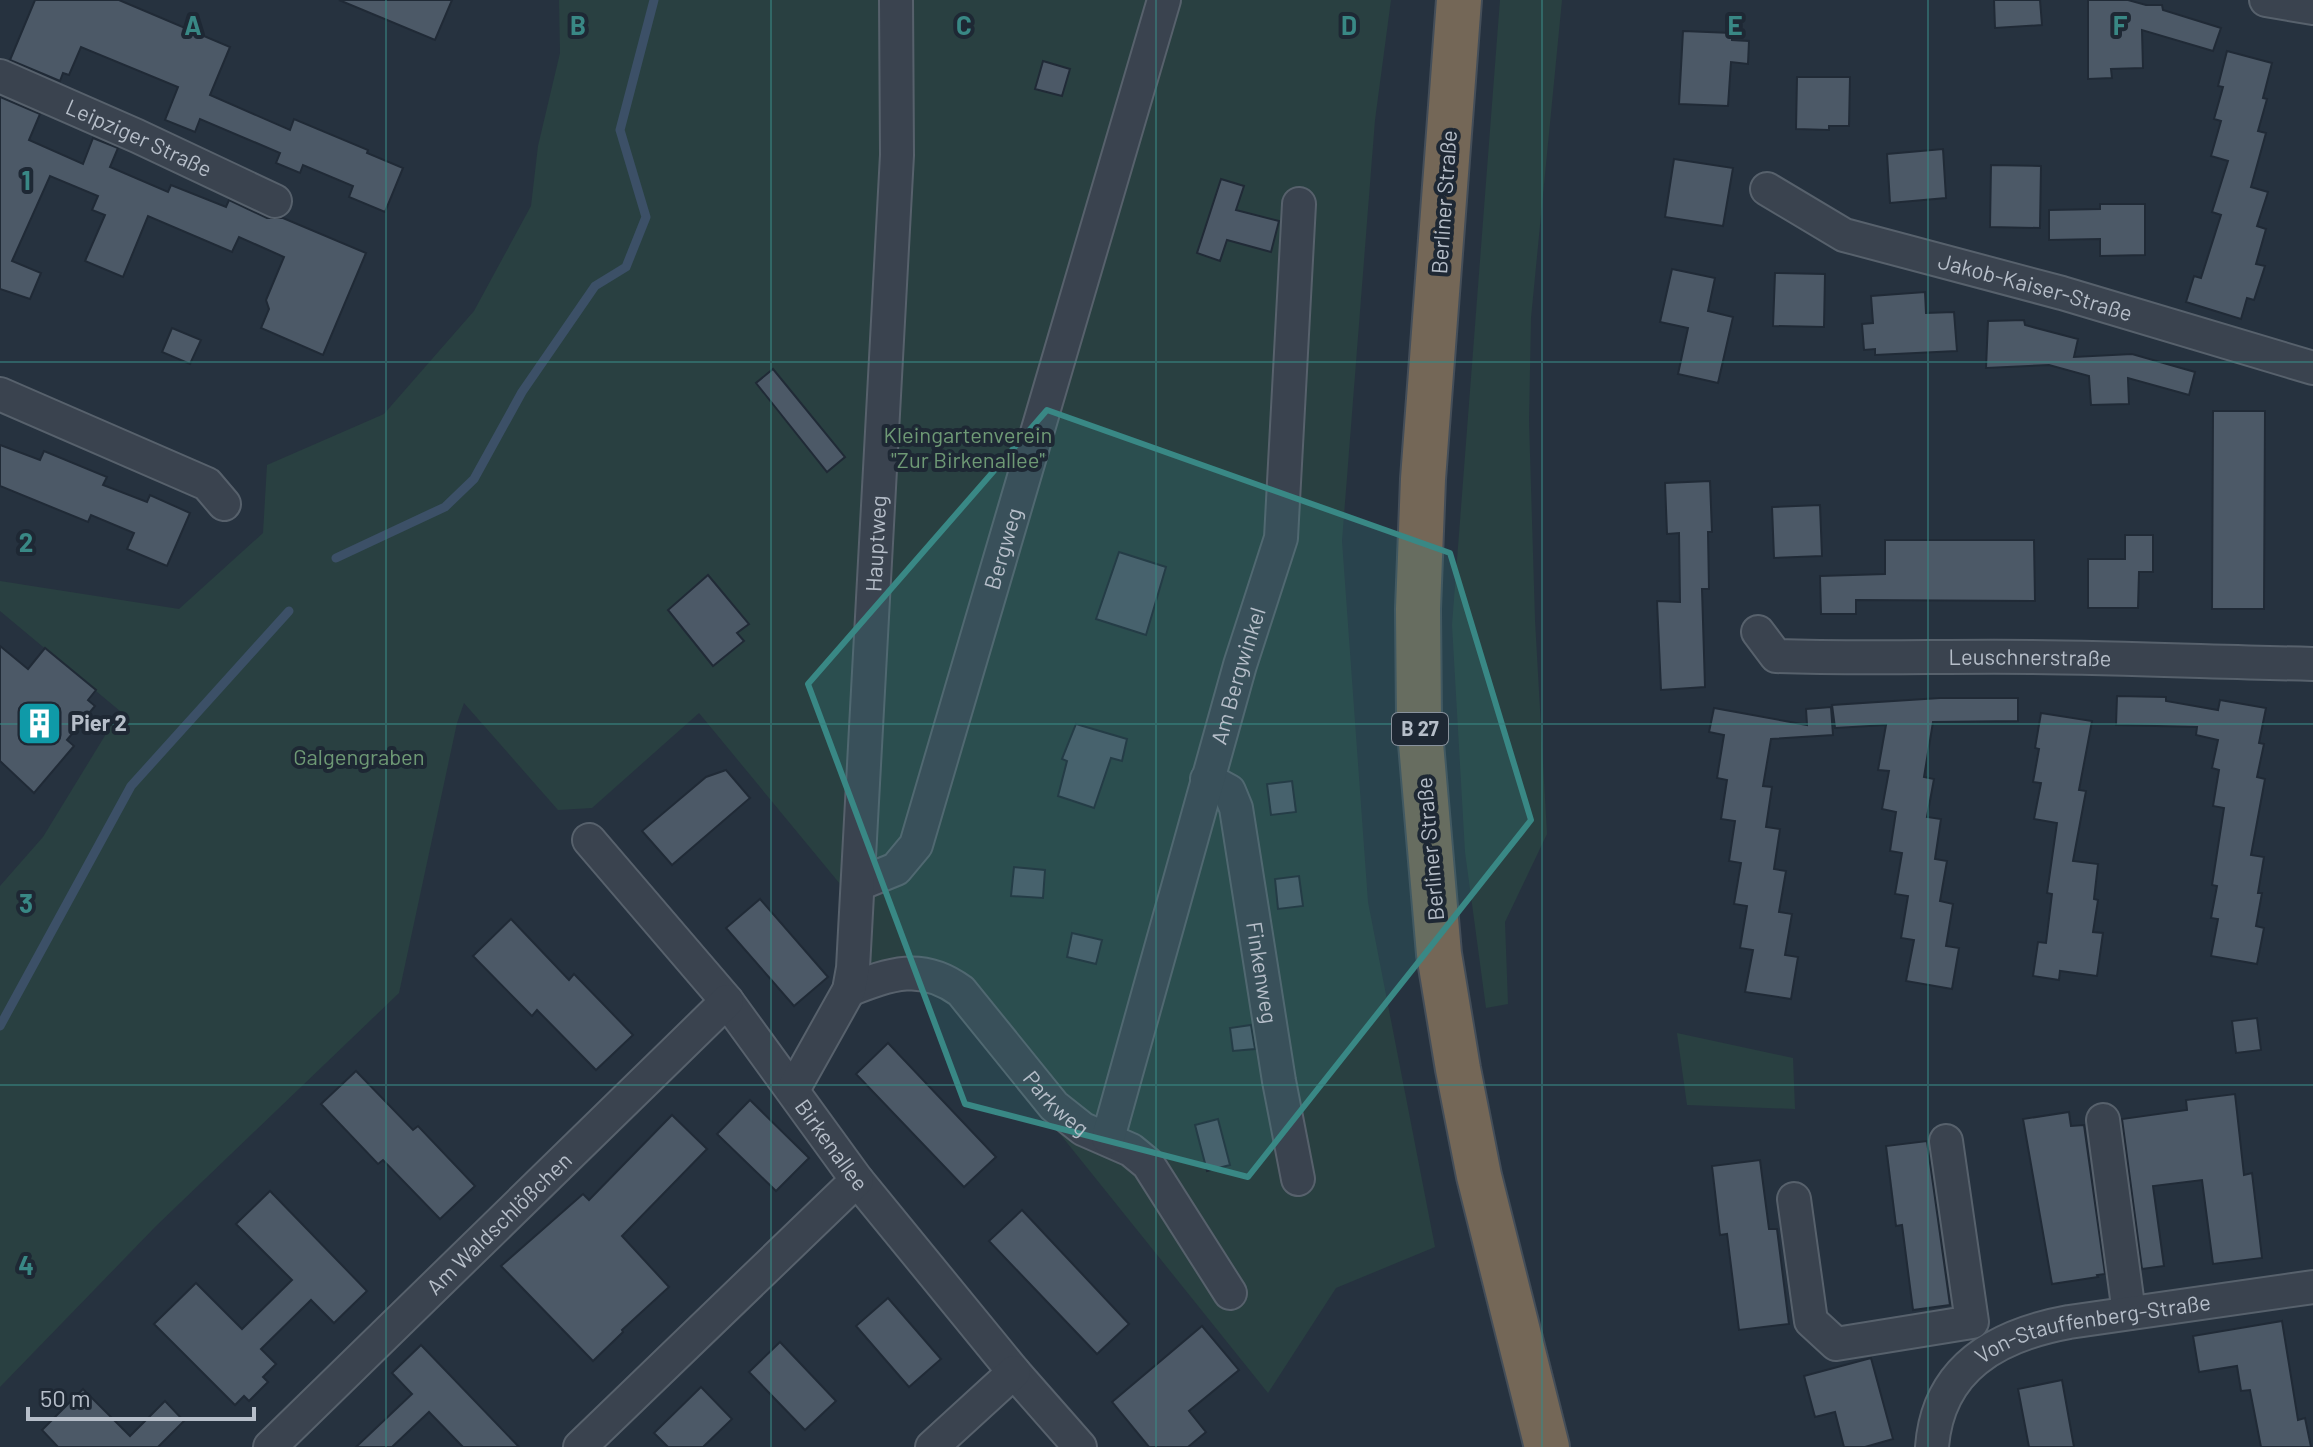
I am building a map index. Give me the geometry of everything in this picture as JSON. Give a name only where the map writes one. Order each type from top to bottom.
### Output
[{"type":"highway","name":"Berliner Straße","points":[[1459,0],[1423,479],[1418,609],[1419,720],[1439,954],[1458,1069],[1479,1176],[1547,1447]]},
{"type":"street","name":"Hauptweg","points":[[849,990],[859,884],[897,171],[896,0]]},
{"type":"street","name":"Bergweg","points":[[859,884],[896,869],[916,845],[1164,0]]},
{"type":"street","points":[[2266,0],[2313,8]]},
{"type":"street","name":"Leipziger Straße","points":[[0,76],[275,201]]},
{"type":"street","name":"Jakob-Kaiser-Straße","points":[[1767,189],[1844,235],[2035,286],[2313,368]]},
{"type":"street","name":"Am Bergwinkel","points":[[1108,1138],[1207,779],[1281,538],[1299,204]]},
{"type":"street","points":[[0,394],[207,484],[224,504]]},
{"type":"street","name":"Leuschnerstraße","points":[[1758,632],[1776,656],[1857,659],[2104,658],[2313,664]]},
{"type":"street","name":"Finkenweg","points":[[1207,779],[1229,791],[1236,808],[1279,1081],[1298,1179]]},
{"type":"street","name":"Birkenallee","points":[[589,840],[727,1001],[857,1180],[1014,1372],[1080,1447]]},
{"type":"street","name":"Parkweg","points":[[849,990],[886,976],[917,973],[942,977],[961,991],[1054,1106],[1083,1129],[1131,1150],[1148,1164],[1230,1293]]},
{"type":"street","points":[[793,1090],[849,990]]},
{"type":"street","name":"Am Waldschlößchen","points":[[270,1447],[727,1001]]},
{"type":"street","points":[[2103,1120],[2129,1313]]},
{"type":"street","points":[[1794,1199],[1811,1321],[1836,1344],[1972,1322],[1946,1141]]},
{"type":"street","points":[[580,1447],[857,1180]]},
{"type":"street","name":"Von-Stauffenberg-Straße","points":[[1932,1447],[1939,1413],[1951,1387],[1975,1358],[2006,1339],[2035,1328],[2313,1287]]},
{"type":"street","points":[[1958,1325],[1975,1358]]},
{"type":"street","points":[[932,1447],[1014,1372]]},
{"type":"highlighted area","points":[[1047,410],[1450,553],[1531,820],[1248,1177],[965,1104],[808,684]]},
{"type":"green space","name":"Kleingartenverein \"Zur Birkenallee\"","points":[[559,0],[1391,0],[1375,120],[1342,541],[1368,902],[1435,1247],[1336,1288],[1268,1393],[938,982],[839,981],[845,890],[699,713],[592,808],[558,810],[464,703],[457,723],[399,993],[156,1226],[0,1387],[0,886],[43,837],[120,711],[0,611],[0,581],[179,609],[263,533],[267,465],[384,414],[474,311],[531,206],[538,146],[560,53]]},
{"type":"green space","points":[[1500,0],[1562,0],[1531,318],[1529,421],[1535,620],[1547,834],[1505,922],[1508,1004],[1486,1008],[1465,852],[1452,625]]},
{"type":"green space","points":[[1677,1033],[1793,1058],[1795,1109],[1687,1105]]},
{"type":"building","points":[[35,0],[119,0],[230,47],[210,95],[290,130],[294,119],[403,168],[385,212],[349,197],[353,186],[303,165],[300,173],[276,163],[280,153],[200,119],[195,132],[165,120],[178,87],[81,47],[69,75],[63,73],[60,81],[10,60]]},
{"type":"building","points":[[339,0],[452,0],[435,40]]},
{"type":"building","points":[[1994,0],[2040,0],[2042,25],[1995,28]]},
{"type":"building","points":[[2088,0],[2128,0],[2162,5],[2163,10],[2221,28],[2213,51],[2142,30],[2143,68],[2111,69],[2112,78],[2088,79]]},
{"type":"building","points":[[1683,31],[1732,33],[1732,40],[1749,41],[1748,64],[1731,62],[1728,106],[1679,104]]},
{"type":"building","points":[[2227,51],[2272,63],[2258,131],[2266,133],[2251,187],[2268,192],[2257,226],[2266,229],[2256,264],[2265,266],[2254,300],[2247,298],[2241,319],[2186,302],[2194,276],[2201,278],[2221,215],[2212,212],[2228,161],[2211,156],[2221,121],[2214,119],[2223,87],[2218,86]]},
{"type":"building","points":[[1043,61],[1070,69],[1062,96],[1035,89]]},
{"type":"building","points":[[1797,77],[1850,77],[1849,126],[1829,126],[1829,130],[1796,129]]},
{"type":"building","points":[[0,97],[40,114],[29,140],[83,164],[93,138],[118,148],[110,167],[168,192],[171,185],[226,207],[229,200],[267,218],[283,218],[366,253],[323,355],[261,328],[269,309],[266,300],[284,257],[239,237],[232,252],[148,216],[123,277],[85,261],[105,215],[92,210],[98,196],[50,176],[12,261],[41,273],[30,299],[0,289]]},
{"type":"building","points":[[1943,149],[1946,198],[1890,203],[1887,154]]},
{"type":"building","points":[[1674,159],[1733,168],[1723,226],[1665,217]]},
{"type":"building","points":[[1991,165],[2041,166],[2040,228],[1990,227]]},
{"type":"building","points":[[1221,179],[1244,186],[1236,210],[1279,221],[1271,252],[1227,240],[1220,261],[1197,253]]},
{"type":"building","points":[[2100,204],[2145,204],[2145,255],[2100,256],[2100,239],[2049,240],[2049,210],[2100,209]]},
{"type":"building","points":[[1672,269],[1715,278],[1708,311],[1733,317],[1718,383],[1678,374],[1688,328],[1660,322]]},
{"type":"building","points":[[1775,273],[1825,274],[1824,327],[1773,326]]},
{"type":"building","points":[[1925,292],[1926,313],[1954,312],[1957,351],[1875,355],[1875,349],[1864,350],[1862,324],[1873,323],[1871,296]]},
{"type":"building","points":[[2024,320],[2025,325],[2078,339],[2074,357],[2132,354],[2195,372],[2189,395],[2128,378],[2129,404],[2091,405],[2089,376],[2049,365],[1986,368],[1988,321]]},
{"type":"building","points":[[172,328],[201,340],[190,364],[162,352]]},
{"type":"building","points":[[773,369],[845,457],[827,472],[756,383]]},
{"type":"building","points":[[2213,411],[2265,411],[2264,609],[2212,609]]},
{"type":"building","points":[[0,445],[40,460],[44,451],[107,477],[103,485],[147,502],[150,495],[190,513],[167,566],[127,549],[134,533],[91,515],[88,522],[0,486]]},
{"type":"building","points":[[1710,481],[1712,532],[1708,532],[1709,589],[1702,589],[1705,687],[1661,690],[1657,601],[1680,602],[1679,533],[1667,534],[1665,483]]},
{"type":"building","points":[[1820,505],[1822,556],[1774,558],[1772,507]]},
{"type":"building","points":[[2125,535],[2153,535],[2153,572],[2139,572],[2138,608],[2088,608],[2088,559],[2125,559]]},
{"type":"building","points":[[1885,540],[2034,540],[2035,601],[1856,600],[1856,614],[1821,614],[1820,576],[1885,574]]},
{"type":"building","points":[[1119,552],[1166,567],[1146,635],[1096,619]]},
{"type":"building","points":[[708,575],[749,624],[737,633],[744,641],[713,666],[668,610]]},
{"type":"building","name":"Pier 2","points":[[0,646],[28,669],[45,648],[96,690],[88,700],[95,706],[67,740],[74,746],[34,793],[0,761]]},
{"type":"building","points":[[2117,696],[2166,697],[2166,701],[2218,710],[2220,700],[2266,708],[2259,743],[2264,744],[2257,777],[2265,779],[2251,855],[2264,857],[2256,926],[2264,928],[2257,964],[2211,956],[2218,919],[2211,918],[2217,886],[2212,885],[2224,808],[2213,806],[2219,770],[2212,768],[2218,740],[2196,735],[2197,727],[2116,725]]},
{"type":"building","points":[[1940,698],[2018,698],[2018,721],[1933,722],[1924,777],[1934,779],[1927,817],[1941,819],[1935,859],[1947,861],[1940,901],[1953,904],[1946,946],[1959,948],[1952,989],[1906,981],[1914,940],[1901,938],[1908,896],[1895,894],[1902,853],[1890,851],[1896,812],[1882,809],[1889,771],[1878,770],[1886,725],[1835,728],[1832,705]]},
{"type":"building","points":[[1831,707],[1833,735],[1771,739],[1763,786],[1772,787],[1766,827],[1780,829],[1774,869],[1786,871],[1779,912],[1792,914],[1785,955],[1798,957],[1791,999],[1745,992],[1753,950],[1740,948],[1747,906],[1734,904],[1741,863],[1729,861],[1735,821],[1721,819],[1727,780],[1717,778],[1724,735],[1709,732],[1714,708],[1807,725],[1806,709]]},
{"type":"building","points":[[2041,713],[2092,721],[2079,790],[2086,791],[2073,861],[2098,864],[2094,899],[2098,900],[2093,932],[2103,933],[2097,976],[2060,971],[2059,980],[2033,976],[2038,942],[2046,943],[2052,894],[2047,893],[2057,823],[2034,819],[2041,783],[2033,782]]},
{"type":"building","points":[[1076,724],[1127,739],[1122,761],[1111,758],[1094,808],[1058,796],[1067,761],[1062,759]]},
{"type":"building","points":[[726,770],[750,798],[672,865],[642,831],[706,777]]},
{"type":"building","points":[[1292,781],[1296,812],[1271,815],[1267,784]]},
{"type":"building","points":[[1014,867],[1045,870],[1043,898],[1011,896]]},
{"type":"building","points":[[1299,876],[1303,906],[1278,909],[1275,879]]},
{"type":"building","points":[[760,899],[828,977],[794,1006],[726,928]]},
{"type":"building","points":[[511,919],[569,980],[574,974],[633,1035],[596,1070],[537,1010],[532,1016],[473,956]]},
{"type":"building","points":[[1072,933],[1102,940],[1096,964],[1067,957]]},
{"type":"building","points":[[2257,1018],[2261,1050],[2236,1053],[2232,1021]]},
{"type":"building","points":[[1251,1025],[1255,1049],[1233,1051],[1230,1028]]},
{"type":"building","points":[[888,1043],[996,1157],[964,1187],[856,1074]]},
{"type":"building","points":[[356,1071],[413,1130],[418,1126],[475,1186],[440,1219],[383,1160],[378,1164],[321,1104]]},
{"type":"building","points":[[2235,1094],[2244,1175],[2252,1173],[2262,1258],[2213,1264],[2202,1180],[2153,1186],[2164,1266],[2142,1269],[2122,1119],[2187,1110],[2186,1100]]},
{"type":"building","points":[[750,1100],[809,1158],[776,1191],[717,1134]]},
{"type":"building","points":[[2069,1112],[2071,1126],[2084,1125],[2105,1274],[2052,1284],[2023,1119]]},
{"type":"building","points":[[672,1115],[707,1149],[622,1236],[669,1287],[593,1361],[501,1266],[583,1194],[589,1200]]},
{"type":"building","points":[[1218,1119],[1230,1165],[1207,1171],[1195,1125]]},
{"type":"building","points":[[1927,1141],[1950,1305],[1913,1310],[1902,1225],[1896,1226],[1886,1146]]},
{"type":"building","points":[[1760,1160],[1769,1229],[1777,1229],[1789,1324],[1739,1330],[1727,1234],[1720,1235],[1712,1166]]},
{"type":"building","points":[[270,1191],[367,1291],[334,1323],[311,1300],[261,1349],[276,1364],[263,1377],[268,1382],[249,1401],[244,1396],[235,1405],[154,1324],[196,1283],[242,1329],[292,1280],[236,1224]]},
{"type":"building","points":[[1022,1210],[1129,1324],[1097,1354],[989,1241]]},
{"type":"building","points":[[888,1298],[941,1359],[909,1387],[856,1326]]},
{"type":"building","points":[[2282,1321],[2298,1420],[2305,1418],[2311,1447],[2261,1447],[2250,1390],[2241,1391],[2237,1366],[2199,1372],[2193,1336]]},
{"type":"building","points":[[1202,1326],[1239,1370],[1189,1411],[1206,1432],[1188,1447],[1149,1447],[1112,1402]]},
{"type":"building","points":[[780,1342],[836,1401],[805,1430],[749,1372]]},
{"type":"building","points":[[421,1345],[519,1447],[463,1447],[429,1412],[392,1447],[356,1447],[412,1394],[392,1373]]},
{"type":"building","points":[[1871,1358],[1893,1439],[1865,1447],[1844,1447],[1835,1412],[1815,1417],[1804,1376]]},
{"type":"building","points":[[2062,1380],[2074,1447],[2029,1447],[2018,1389]]},
{"type":"building","points":[[701,1387],[732,1419],[703,1447],[668,1447],[654,1433]]},
{"type":"building","points":[[83,1389],[130,1436],[165,1401],[184,1421],[158,1447],[58,1447],[42,1430]]},
{"type":"waterway","name":"Galgengraben","points":[[336,558],[445,507],[474,479],[522,392],[595,286],[626,267],[646,217],[620,130],[654,0]]},
{"type":"waterway","name":"Galgengraben","points":[[0,1026],[131,786],[289,611]]},
{"type":"place","name":"Pier 2","points":[[40,723]]}]
